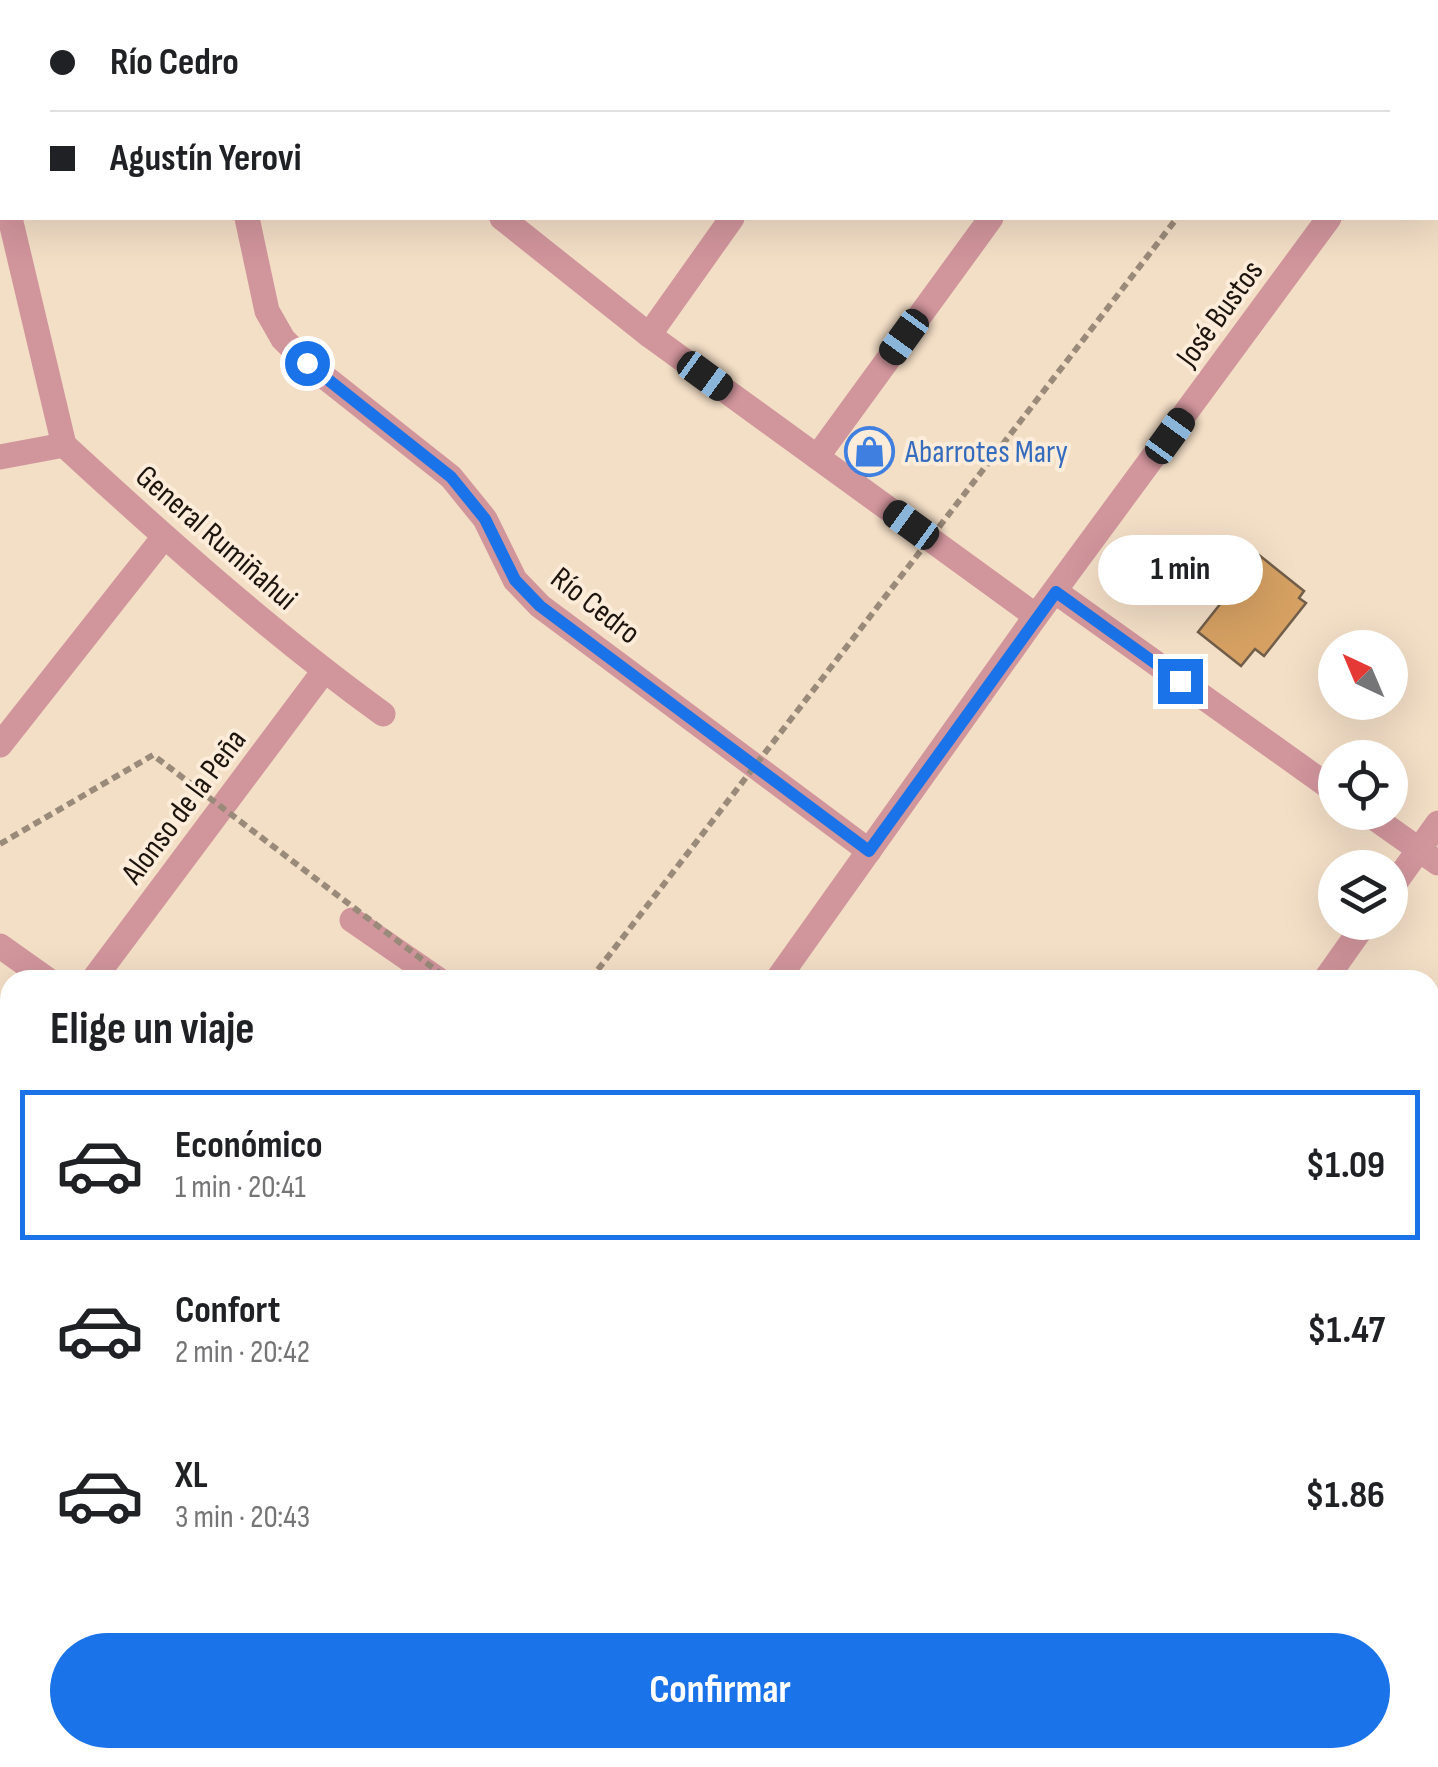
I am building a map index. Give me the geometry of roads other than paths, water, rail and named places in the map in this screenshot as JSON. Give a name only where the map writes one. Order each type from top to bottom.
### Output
[{"type":"street","points":[[0,458],[64,445],[10,220]]},
{"type":"street","name":"Río Cedro","points":[[248,220],[267,311],[283,339],[307,363],[451,477],[485,519],[515,580],[540,606],[869,851]]},
{"type":"street","points":[[505,220],[649,335],[1036,616],[784,970]]},
{"type":"street","points":[[649,335],[731,220]]},
{"type":"street","points":[[817,457],[990,220]]},
{"type":"street","name":"José Bustos","points":[[1036,616],[1328,220]]},
{"type":"street","name":"General Rumiñahui","points":[[64,445],[164,537],[324,671],[383,714]]},
{"type":"street","points":[[0,745],[164,537]]},
{"type":"street","points":[[1056,592],[1318,779]]},
{"type":"street","name":"Alonso de la Peña","points":[[100,970],[324,671]]},
{"type":"street","points":[[1408,874],[1429,856],[1438,823]]},
{"type":"street","points":[[1392,830],[1429,856]]},
{"type":"street","points":[[352,920],[424,970]]},
{"type":"street","points":[[1332,970],[1353,940]]},
{"type":"street","points":[[0,946],[34,970]]},
{"type":"place","name":"Abarrotes Mary","points":[[870,451]]}]
